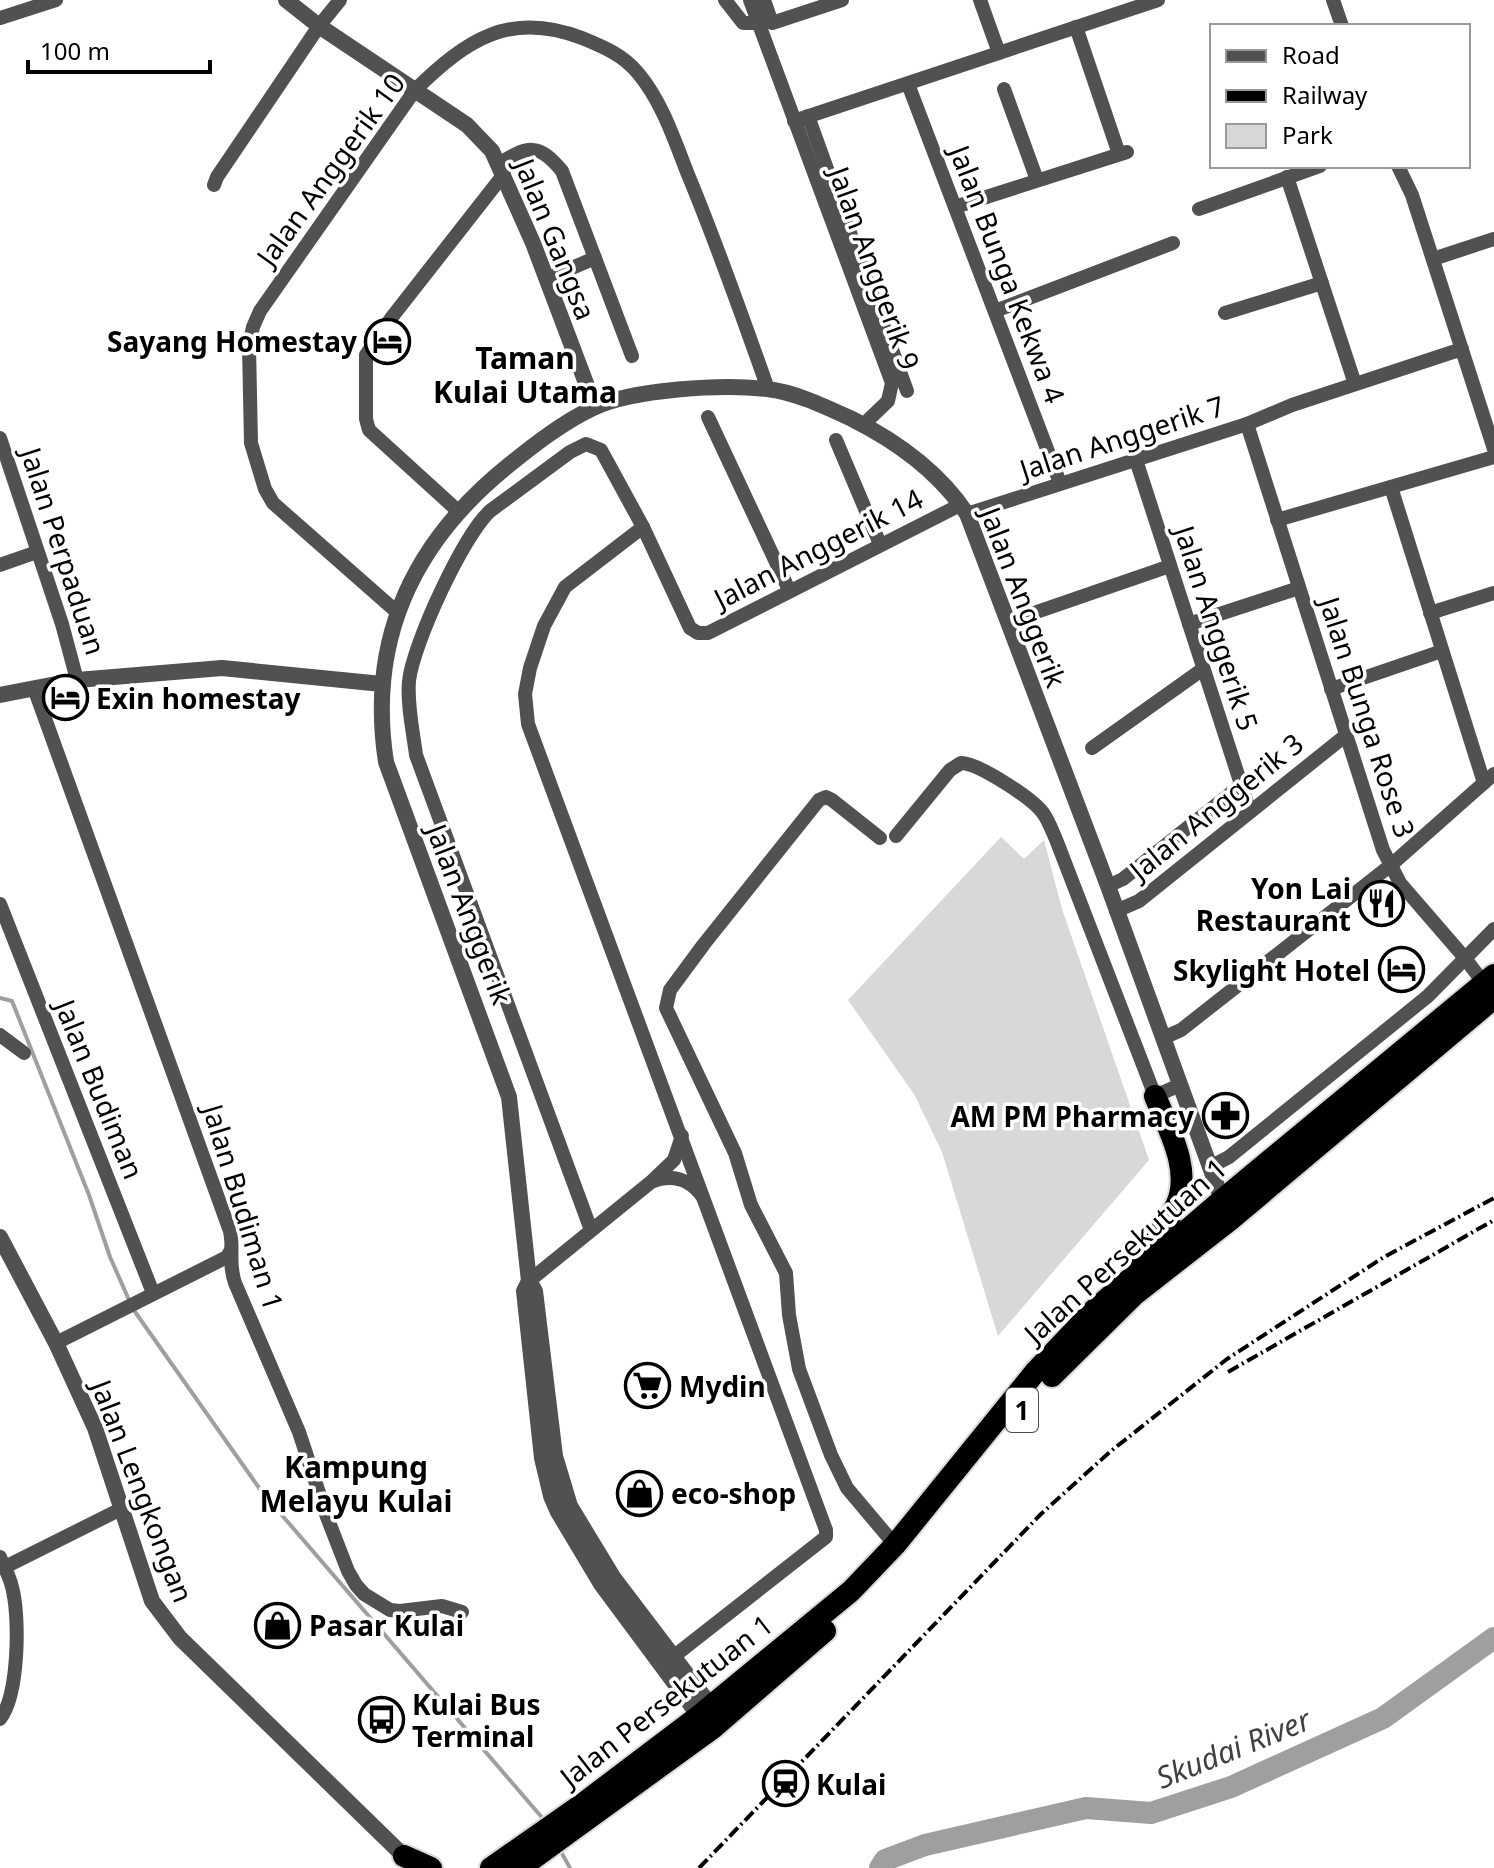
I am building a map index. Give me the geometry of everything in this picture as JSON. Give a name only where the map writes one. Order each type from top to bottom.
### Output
[{"type":"highway","name":"Jalan Persekutuan 1","points":[[561,1829],[851,1591],[895,1545],[1036,1371],[1094,1310],[1222,1200],[1491,988]]},
{"type":"highway","name":"Jalan Persekutuan 1","points":[[491,1868],[538,1845],[714,1727],[838,1620],[903,1553],[986,1449],[1047,1381],[1135,1294],[1231,1219],[1491,988]]},
{"type":"highway","points":[[1124,1283],[1176,1205],[1180,1192],[1180,1162],[1155,1096]]},
{"type":"highway","name":"Jalan Persekutuan 1","points":[[520,1868],[538,1845]]},
{"type":"highway","points":[[411,1864],[431,1868]]},
{"type":"street","points":[[0,18],[26,5],[56,0]]},
{"type":"street","name":"Jalan Gangsa","points":[[286,0],[319,26],[467,125],[492,151],[595,407]]},
{"type":"street","points":[[214,185],[319,26],[340,0]]},
{"type":"street","points":[[725,0],[743,23],[765,23],[842,0]]},
{"type":"street","points":[[750,0],[765,23],[907,391]]},
{"type":"street","points":[[764,0],[765,23]]},
{"type":"street","points":[[980,0],[999,53]]},
{"type":"street","points":[[801,118],[1158,0]]},
{"type":"street","points":[[1333,0],[1341,24]]},
{"type":"street","name":"Jalan Anggerik 10","points":[[398,613],[273,503],[253,454],[249,346],[260,311],[415,90],[439,66],[480,38],[524,26],[561,30],[612,50],[640,75],[661,109],[720,254],[768,389]]},
{"type":"street","points":[[955,207],[1123,153],[1076,27]]},
{"type":"street","name":"Jalan Bunga Kekwa 4","points":[[908,84],[1060,483]]},
{"type":"street","points":[[1004,89],[1037,180]]},
{"type":"street","name":"Jalan Anggerik 9","points":[[801,118],[892,383],[888,401],[863,425]]},
{"type":"street","points":[[458,511],[369,430],[364,364],[371,347],[392,317],[501,169],[527,149],[536,149],[550,156],[562,171],[632,356]]},
{"type":"street","points":[[1199,209],[1314,168]]},
{"type":"street","points":[[1399,168],[1412,195],[1494,449]]},
{"type":"street","points":[[1287,177],[1355,384]]},
{"type":"street","points":[[1433,259],[1494,239]]},
{"type":"street","points":[[995,311],[1173,243]]},
{"type":"street","points":[[546,279],[595,258]]},
{"type":"street","points":[[1225,313],[1322,283]]},
{"type":"street","name":"Jalan Anggerik 7","points":[[964,510],[1136,460],[1462,349]]},
{"type":"street","name":"Jalan Anggerik","points":[[705,1711],[601,1584],[551,1496],[535,1291],[529,1281],[509,1097],[391,781],[381,730],[382,684],[391,632],[426,556],[458,511],[527,450],[595,407],[637,396],[708,389],[768,389],[829,408],[863,425],[930,471],[964,510],[1108,886],[1222,1200]]},
{"type":"street","points":[[708,417],[789,590]]},
{"type":"street","name":"Jalan Bunga Rose 3","points":[[1247,424],[1378,837],[1400,883],[1491,988]]},
{"type":"street","name":"Jalan Perpaduan","points":[[0,438],[6,474],[62,624],[77,680]]},
{"type":"street","points":[[836,440],[880,544]]},
{"type":"street","points":[[591,1230],[416,755],[409,681],[428,619],[482,519],[570,452],[586,444],[601,450],[643,527],[565,587],[558,596],[530,668],[526,711],[561,815],[826,1530],[826,1537],[673,1657]]},
{"type":"street","points":[[1277,520],[1494,457]]},
{"type":"street","name":"Jalan Anggerik 5","points":[[1136,460],[1250,812]]},
{"type":"street","points":[[1163,1038],[1181,1030],[1391,865],[1489,779],[1442,651],[1391,487]]},
{"type":"street","name":"Jalan Anggerik 14","points":[[643,527],[690,628],[698,633],[708,633],[880,544],[964,510]]},
{"type":"street","points":[[0,565],[37,552]]},
{"type":"street","points":[[1025,616],[1170,566]]},
{"type":"street","points":[[1189,624],[1299,588]]},
{"type":"street","points":[[1430,613],[1494,593]]},
{"type":"street","points":[[1331,689],[1442,651]]},
{"type":"street","points":[[0,695],[77,680],[222,668],[382,684]]},
{"type":"street","points":[[1092,748],[1203,669]]},
{"type":"street","name":"Jalan Budiman 1","points":[[34,688],[230,1231],[229,1261],[235,1283],[299,1432],[348,1571],[364,1594],[390,1610],[442,1606],[462,1612]]},
{"type":"street","name":"Jalan Anggerik 3","points":[[1116,911],[1139,901],[1345,736]]},
{"type":"street","points":[[896,836],[950,770],[961,763],[973,765],[1032,801],[1044,814],[1057,842],[1155,1096],[1180,1085]]},
{"type":"street","points":[[1108,886],[1123,879],[1240,786]]},
{"type":"street","points":[[880,838],[832,800],[826,797],[819,800],[670,990],[666,1008],[735,1153],[751,1205],[786,1273],[799,1369],[831,1455],[847,1488],[895,1545]]},
{"type":"street","name":"Jalan Budiman","points":[[0,904],[3,922],[146,1297]]},
{"type":"street","points":[[1210,1167],[1229,1157],[1428,996],[1494,929]]},
{"type":"street","points":[[0,1035],[24,1053]]},
{"type":"street","points":[[529,1281],[651,1182],[674,1160],[682,1135]]},
{"type":"street","points":[[651,1182],[669,1178],[683,1180],[697,1188],[707,1204]]},
{"type":"street","name":"Jalan Lengkongan","points":[[0,1237],[56,1343],[95,1428],[152,1601],[166,1622],[411,1864]]},
{"type":"street","points":[[56,1343],[227,1257],[231,1249]]},
{"type":"street","name":"Jalan Anggerik","points":[[548,1457],[570,1506],[613,1577],[673,1657],[705,1711]]},
{"type":"street","points":[[0,1719],[13,1695],[16,1677],[13,1589],[2,1562],[123,1508]]},
{"type":"green space","points":[[1001,837],[1024,859],[1044,840],[1062,909],[1149,1160],[998,1336],[942,1152],[914,1094],[848,1000]]},
{"type":"waterway","points":[[0,998],[12,1001],[133,1309],[262,1492],[545,1821]]},
{"type":"waterway","name":"Skudai River","points":[[880,1868],[885,1860],[925,1845],[1086,1808],[1151,1813],[1231,1787],[1383,1718],[1494,1638]]},
{"type":"waterway","points":[[560,1850],[570,1868]]},
{"type":"railway","points":[[699,1868],[1041,1514],[1111,1451],[1227,1359],[1384,1257],[1494,1198]]},
{"type":"railway","points":[[1228,1372],[1494,1220]]},
{"type":"place","name":"Sayang Homestay","points":[[388,341]]},
{"type":"place","name":"Exin homestay","points":[[65,698]]},
{"type":"place","name":"Yon Lai Restaurant","points":[[1382,904]]},
{"type":"place","name":"Skylight Hotel","points":[[1401,970]]},
{"type":"place","name":"AM PM Pharmacy","points":[[1225,1116]]},
{"type":"place","name":"Mydin","points":[[648,1386]]},
{"type":"place","name":"eco-shop","points":[[640,1493]]},
{"type":"place","name":"Pasar Kulai","points":[[278,1625]]},
{"type":"place","name":"Kulai Bus Terminal","points":[[381,1720]]},
{"type":"place","name":"Kulai","points":[[785,1784]]},
{"type":"district","name":"Taman Kulai Utama","points":[[525,374]]},
{"type":"district","name":"Kampung Melayu Kulai","points":[[356,1483]]}]
